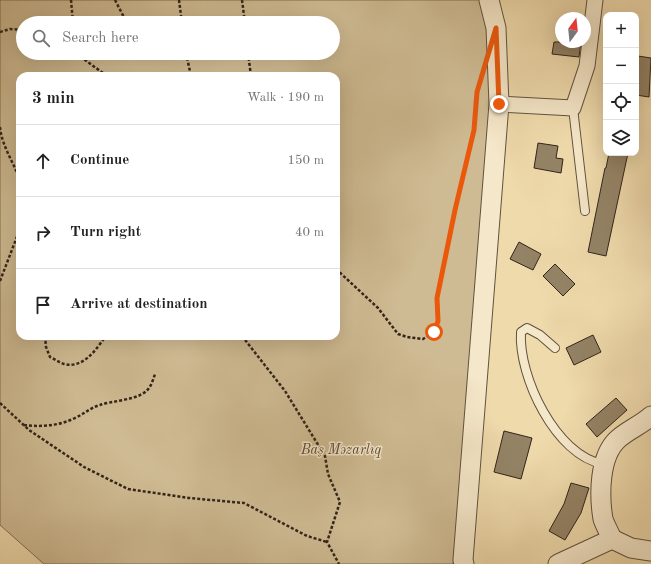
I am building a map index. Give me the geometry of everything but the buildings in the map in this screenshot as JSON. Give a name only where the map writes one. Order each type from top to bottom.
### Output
[{"type":"street","points":[[464,564],[463,560],[499,104],[496,28],[489,0]]},
{"type":"street","points":[[499,104],[573,108],[587,66],[595,0]]},
{"type":"street","points":[[651,416],[618,439],[609,450],[603,464],[602,491],[604,519],[612,539],[631,548],[651,551]]},
{"type":"street","points":[[558,564],[612,539]]},
{"type":"lane","points":[[573,108],[585,211]]},
{"type":"lane","points":[[555,348],[540,335],[527,328],[521,332],[520,340],[525,366],[532,390],[543,411],[568,444],[592,462],[603,464]]},
{"type":"path","points":[[71,0],[72,16]]},
{"type":"path","points":[[115,0],[123,16]]},
{"type":"path","points":[[179,0],[181,16]]},
{"type":"path","points":[[242,0],[244,16]]},
{"type":"path","points":[[0,32],[10,29],[16,29]]},
{"type":"path","points":[[86,60],[102,72]]},
{"type":"path","points":[[188,60],[190,72]]},
{"type":"path","points":[[249,60],[250,72]]},
{"type":"path","points":[[340,273],[378,308],[398,334],[423,339],[434,332],[438,321],[437,298],[455,210],[474,130],[477,92],[482,76]]},
{"type":"path","points":[[0,127],[1,140],[16,169]]},
{"type":"path","points":[[0,281],[16,239]]},
{"type":"path","points":[[46,340],[50,357],[64,364],[78,365],[93,354],[103,340]]},
{"type":"path","points":[[245,340],[285,392],[325,456],[328,474],[340,502],[327,542]]},
{"type":"path","points":[[23,425],[40,427],[63,423],[76,418],[94,407],[141,395],[151,388],[155,374]]},
{"type":"path","points":[[0,403],[23,425],[84,467],[128,488],[189,498],[244,503],[307,536],[327,542],[339,564]]},
{"type":"green space","name":"Baş Məzarlıq","points":[[0,0],[487,0],[495,42],[473,341],[453,564],[44,564],[0,525]]},
{"type":"route","points":[[434,332],[438,321],[437,298],[455,210],[474,130],[477,92],[496,28],[499,104]]}]
